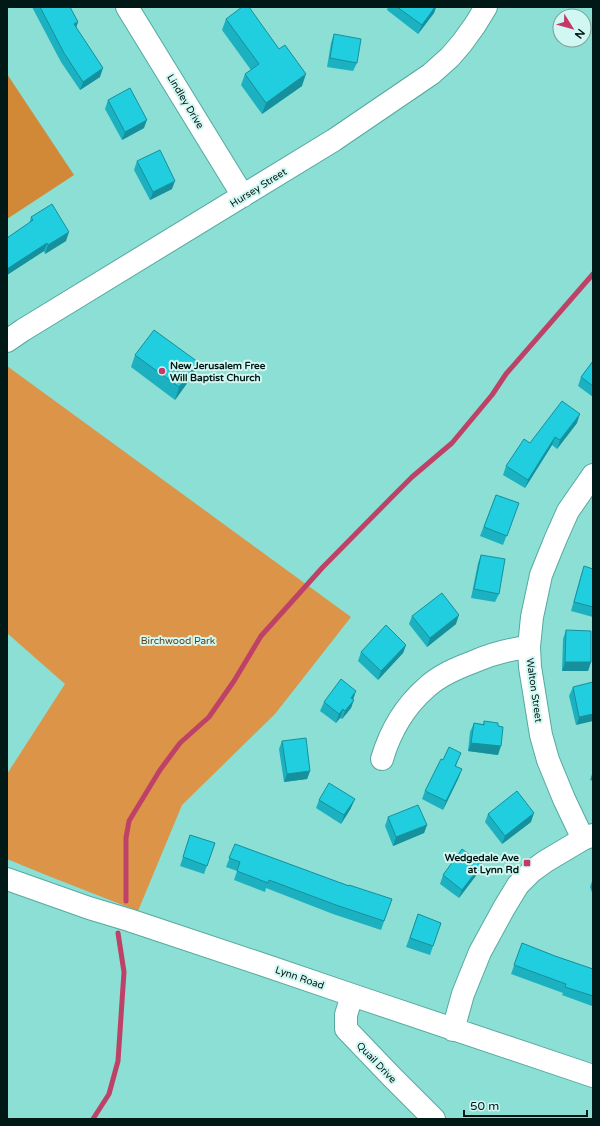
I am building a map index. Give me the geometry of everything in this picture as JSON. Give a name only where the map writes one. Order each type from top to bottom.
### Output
[{"type":"street","name":"Lindley Drive","points":[[127,7],[243,196]]},
{"type":"street","name":"Hursey Street","points":[[7,341],[334,140],[431,74],[450,57],[462,43],[486,7]]},
{"type":"street","name":"Walton Street","points":[[588,837],[564,799],[548,760],[541,735],[530,667],[529,647],[532,617],[547,560],[568,511],[593,475]]},
{"type":"street","points":[[382,759],[386,745],[396,725],[411,703],[427,686],[457,668],[477,660],[499,652],[529,647]]},
{"type":"street","points":[[453,1030],[463,994],[477,959],[504,908],[518,886],[532,871],[546,861],[588,837]]},
{"type":"street","name":"Lynn Road","points":[[7,879],[89,908],[151,927],[593,1076]]},
{"type":"street","name":"Quail Drive","points":[[352,995],[346,1015],[346,1029],[434,1119]]},
{"type":"green space","name":"Birchwood Park","points":[[7,366],[351,617],[275,714],[182,805],[138,911],[7,859],[7,774],[65,684],[7,633]]},
{"type":"shaded area","points":[[7,74],[74,175],[7,219]]},
{"type":"building","points":[[40,7],[70,7],[78,22],[74,24],[103,68],[83,82],[64,53]]},
{"type":"building","points":[[242,7],[249,7],[279,49],[285,45],[306,74],[266,103],[245,74],[259,64],[226,19]]},
{"type":"building","points":[[397,7],[435,7],[422,25]]},
{"type":"building","points":[[334,34],[361,39],[357,63],[330,58]]},
{"type":"building","points":[[130,88],[147,120],[125,132],[108,100]]},
{"type":"building","points":[[160,150],[175,181],[153,192],[137,161]]},
{"type":"building","points":[[52,204],[69,232],[48,245],[47,243],[7,269],[7,238],[33,220],[31,217]]},
{"type":"building","points":[[154,330],[198,362],[179,387],[135,355]]},
{"type":"building","points":[[593,361],[593,386],[581,377]]},
{"type":"building","points":[[562,401],[580,414],[560,440],[555,437],[528,480],[506,466],[524,439],[530,443]]},
{"type":"building","points":[[496,495],[519,503],[507,536],[484,527]]},
{"type":"building","points":[[481,555],[505,559],[499,594],[474,589]]},
{"type":"building","points":[[584,566],[593,569],[593,607],[574,602]]},
{"type":"building","points":[[442,593],[459,615],[430,638],[412,616]]},
{"type":"building","points":[[386,625],[406,645],[381,671],[361,652]]},
{"type":"building","points":[[566,630],[591,631],[591,662],[565,662]]},
{"type":"building","points":[[341,679],[356,691],[351,698],[354,700],[345,711],[343,709],[339,714],[324,702]]},
{"type":"building","points":[[593,682],[593,714],[579,717],[573,687]]},
{"type":"building","points":[[484,721],[498,723],[498,726],[503,727],[501,746],[471,743],[474,723],[484,725]]},
{"type":"building","points":[[306,738],[310,771],[287,774],[282,741]]},
{"type":"building","points":[[449,747],[461,753],[455,766],[462,769],[446,801],[425,791],[441,759],[443,760]]},
{"type":"building","points":[[329,783],[355,799],[344,815],[319,800]]},
{"type":"building","points":[[517,791],[534,813],[505,836],[488,814]]},
{"type":"building","points":[[418,805],[427,825],[396,837],[388,817]]},
{"type":"building","points":[[190,835],[215,843],[207,866],[183,857]]},
{"type":"building","points":[[235,844],[349,886],[392,899],[384,921],[269,880],[268,883],[237,871],[240,862],[229,858]]},
{"type":"building","points":[[462,849],[482,864],[462,890],[443,875]]},
{"type":"building","points":[[418,914],[441,923],[433,946],[410,938]]},
{"type":"building","points":[[522,943],[593,969],[593,996],[565,987],[566,984],[514,965]]},
{"type":"waterway","points":[[126,901],[126,838],[129,821],[160,770],[180,743],[209,717],[234,681],[261,636],[322,568],[392,497],[412,477],[452,443],[492,395],[506,374],[593,274]]},
{"type":"waterway","points":[[93,1119],[109,1094],[118,1061],[124,972],[118,933]]},
{"type":"place","name":"New Jerusalem Free Will Baptist Church","points":[[162,371]]},
{"type":"place","name":"Wedgedale Ave at Lynn Rd","points":[[527,863]]}]
